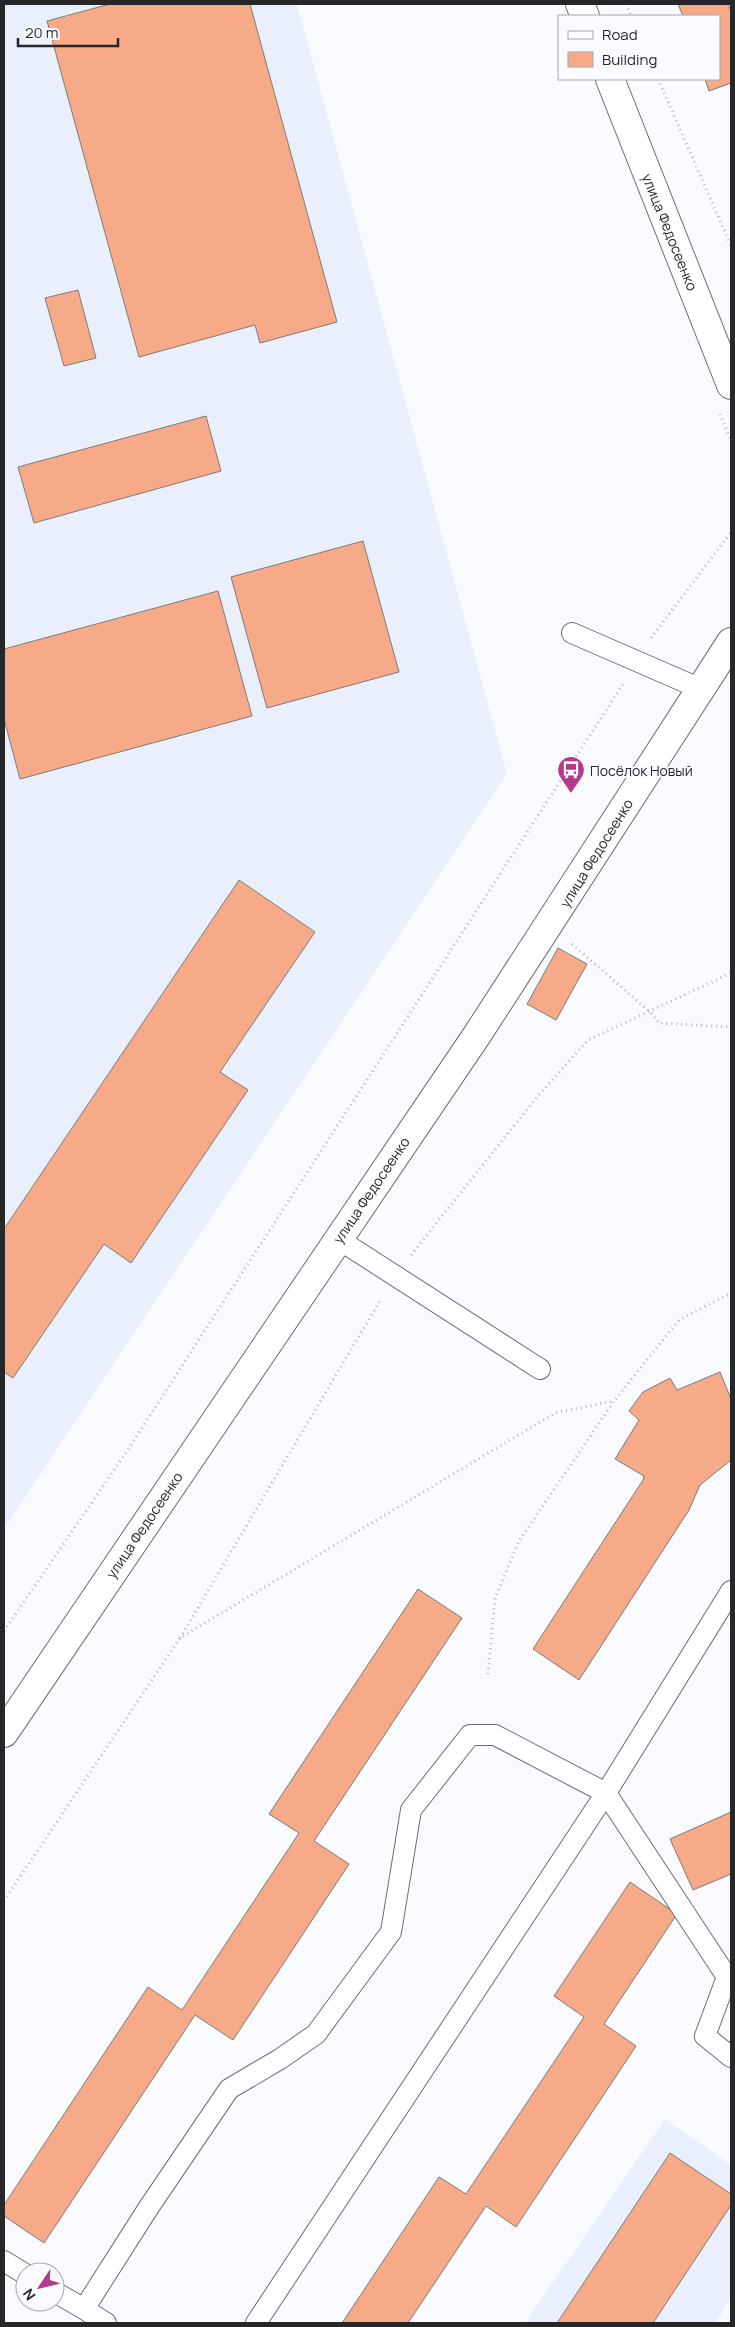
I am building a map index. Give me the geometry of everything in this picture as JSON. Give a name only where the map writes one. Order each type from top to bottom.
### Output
[{"type":"street","name":"улица Федосеенко","points":[[610,80],[731,385]]},
{"type":"street","name":"улица Федосеенко","points":[[4,1733],[550,925],[731,642]]},
{"type":"lane","points":[[572,633],[701,689]]},
{"type":"lane","points":[[338,1239],[540,1369]]},
{"type":"lane","points":[[256,2323],[606,1793],[731,1591]]},
{"type":"lane","points":[[84,2309],[149,2206],[229,2089],[280,2060],[316,2034],[391,1932],[411,1810],[470,1735],[495,1735],[606,1793],[729,1976],[705,2036],[731,2057]]},
{"type":"lane","points":[[4,2261],[15,2268]]},
{"type":"lane","points":[[65,2298],[106,2323]]},
{"type":"path","points":[[658,80],[731,246]]},
{"type":"path","points":[[4,1632],[130,1446],[619,690],[634,660],[731,532]]},
{"type":"path","points":[[550,925],[650,1012],[659,1023],[731,1027]]},
{"type":"path","points":[[488,1674],[495,1598],[519,1541],[614,1401],[679,1320],[731,1293]]},
{"type":"path","points":[[4,1901],[180,1638],[555,1413],[614,1401]]},
{"type":"shaded area","points":[[4,4],[297,4],[507,774],[4,1529]]},
{"type":"shaded area","points":[[665,2119],[731,2165],[731,2299],[715,2323],[525,2323]]},
{"type":"building","points":[[110,4],[250,4],[337,322],[260,343],[255,325],[139,357],[47,21]]},
{"type":"building","points":[[678,4],[728,4],[731,12],[731,83],[709,91],[705,80],[720,80],[720,15],[683,15]]},
{"type":"building","points":[[78,290],[96,358],[64,366],[45,298]]},
{"type":"building","points":[[206,416],[221,471],[34,523],[18,467]]},
{"type":"building","points":[[363,541],[399,672],[267,708],[231,577]]},
{"type":"building","points":[[218,591],[252,716],[20,779],[4,719],[4,649]]},
{"type":"building","points":[[239,880],[315,932],[220,1072],[248,1090],[131,1263],[104,1244],[13,1378],[4,1372],[4,1229]]},
{"type":"building","points":[[558,948],[587,964],[556,1020],[527,1004]]},
{"type":"building","points":[[720,1372],[731,1399],[731,1460],[700,1485],[689,1510],[579,1680],[533,1649],[643,1480],[644,1476],[615,1459],[639,1420],[629,1411],[643,1392],[670,1378],[677,1390]]},
{"type":"building","points":[[418,1589],[462,1618],[314,1841],[349,1864],[233,2040],[195,2015],[44,2243],[4,2216],[4,2205],[148,1987],[182,2010],[299,1833],[269,1814]]},
{"type":"building","points":[[731,1812],[731,1874],[693,1890],[670,1839]]},
{"type":"building","points":[[630,1882],[677,1914],[604,2024],[636,2046],[516,2227],[486,2206],[408,2323],[342,2323],[439,2177],[466,2194],[584,2017],[554,1996]]},
{"type":"building","points":[[670,2153],[731,2194],[731,2205],[653,2323],[557,2323]]},
{"type":"place","name":"Посёлок Новый","points":[[571,794]]}]
